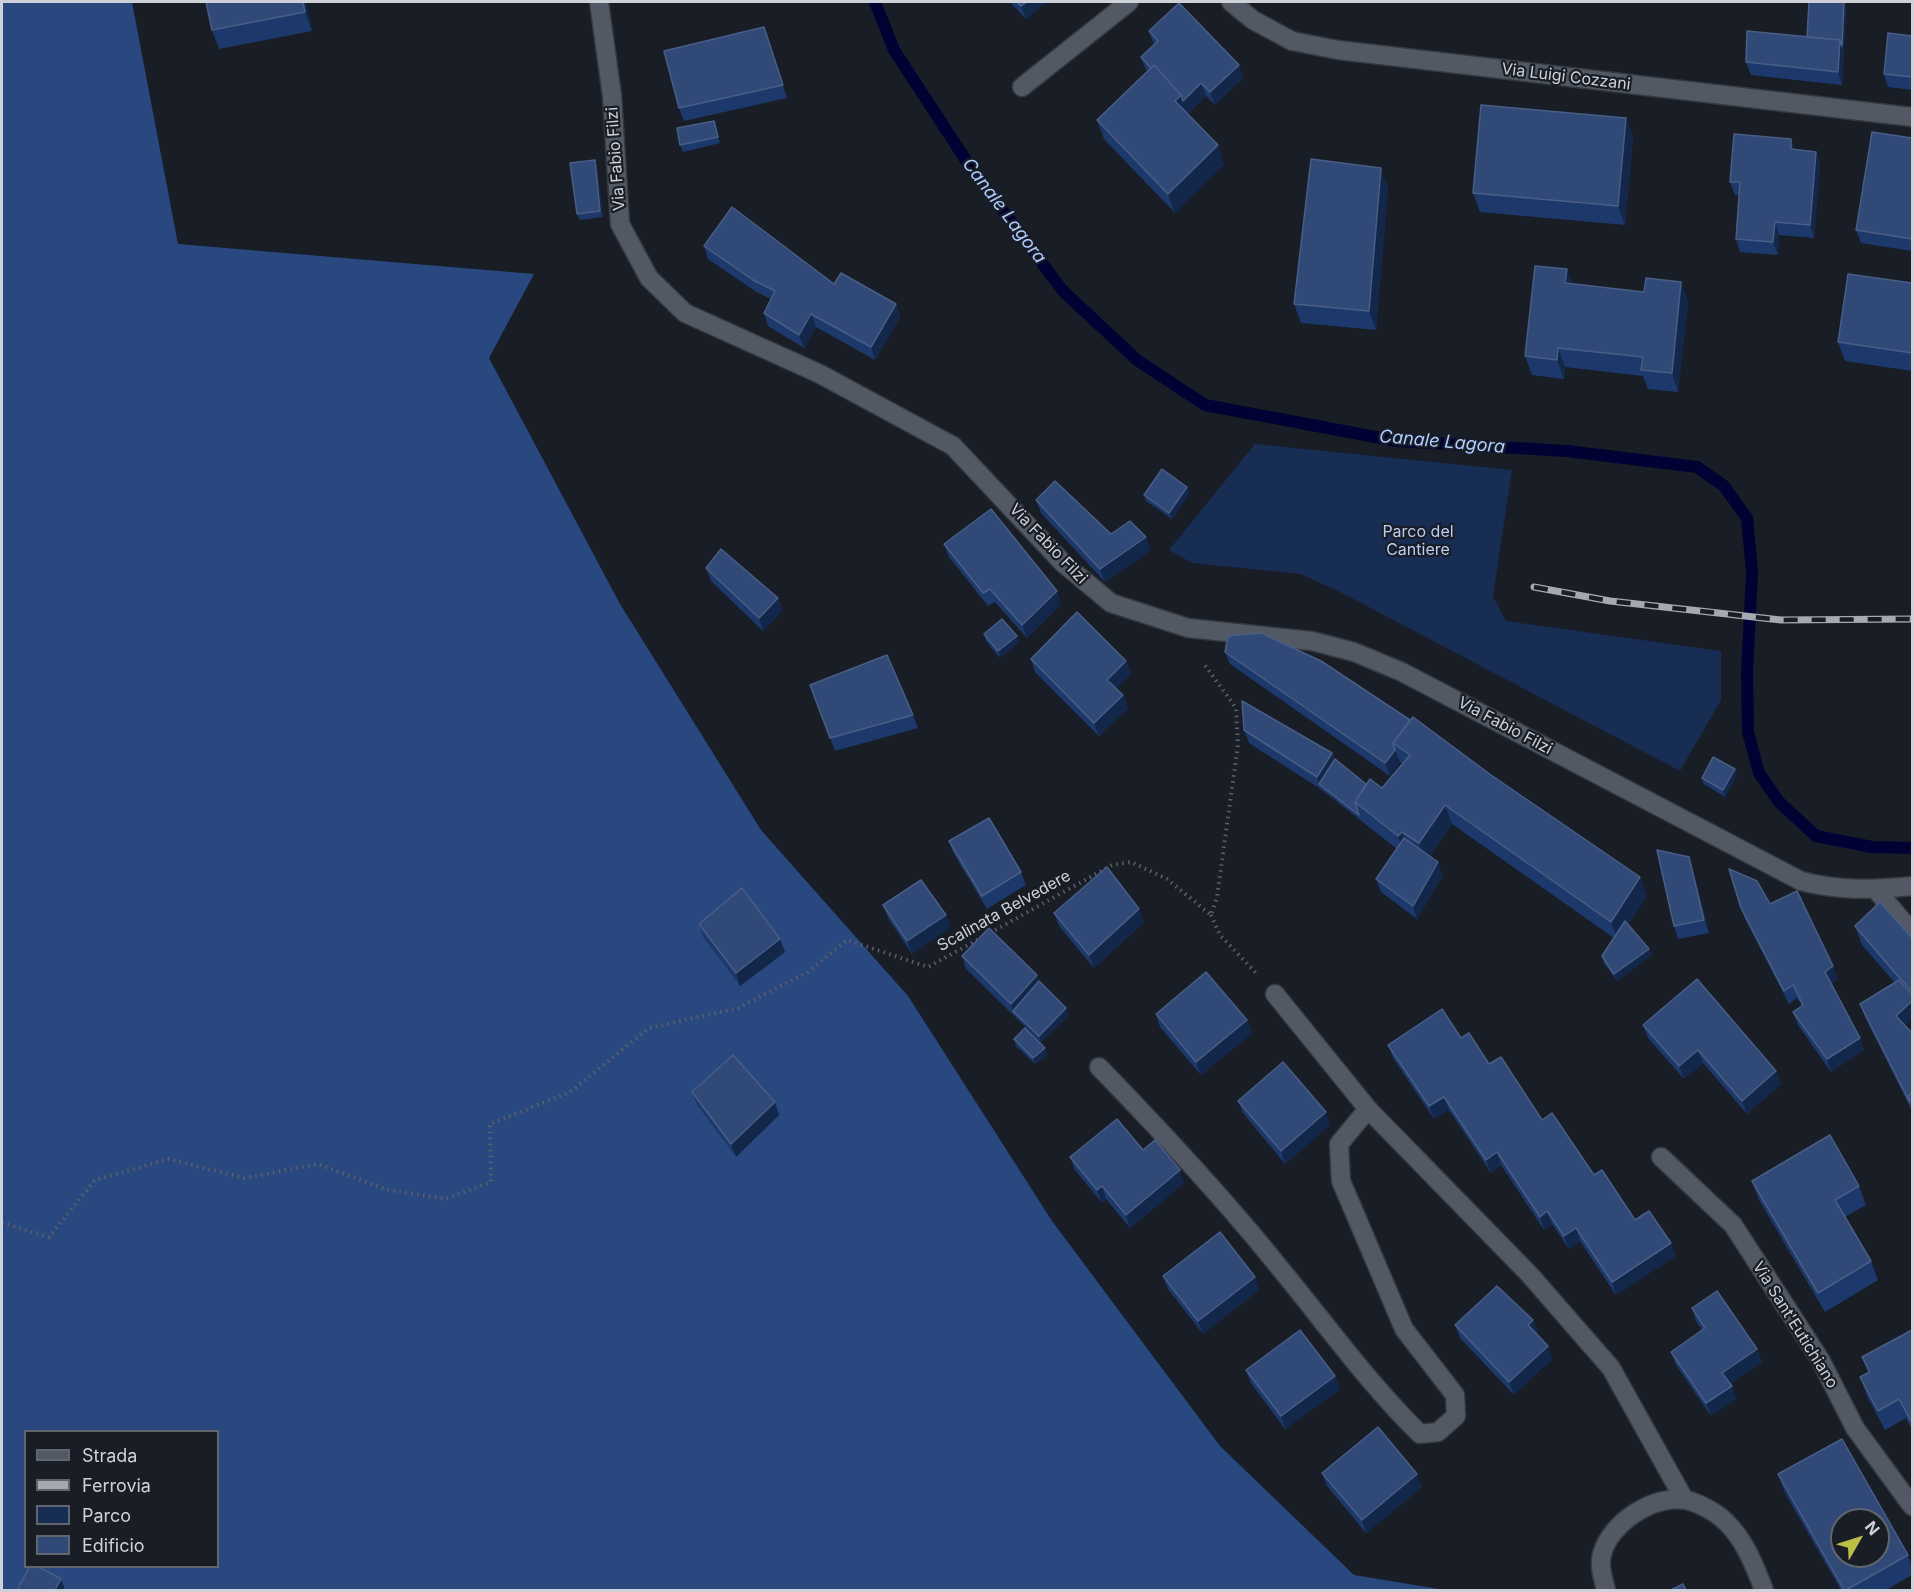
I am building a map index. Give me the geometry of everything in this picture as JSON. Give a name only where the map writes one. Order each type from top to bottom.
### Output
[{"type":"street","name":"Via Fabio Filzi","points":[[599,2],[612,96],[620,224],[649,278],[685,313],[820,374],[952,446],[1063,563],[1111,603],[1188,628],[1312,641],[1354,652],[1402,672],[1801,881],[1828,888],[1876,890],[1912,886]]},
{"type":"street","points":[[1022,87],[1129,2]]},
{"type":"street","name":"Via Luigi Cozzani","points":[[1231,2],[1253,20],[1292,41],[1338,50],[1912,117]]},
{"type":"street","points":[[1876,890],[1912,932]]},
{"type":"street","points":[[1275,994],[1368,1109],[1530,1275],[1611,1368],[1684,1500]]},
{"type":"street","points":[[1099,1067],[1195,1167],[1279,1266],[1381,1395],[1420,1434],[1438,1432],[1456,1416],[1455,1395],[1404,1329],[1341,1180],[1339,1144],[1368,1109]]},
{"type":"street","name":"Via Sant'Eutichiano","points":[[1661,1157],[1733,1225],[1821,1361],[1855,1428],[1912,1506]]},
{"type":"street","points":[[1606,1590],[1601,1570],[1602,1553],[1612,1535],[1626,1519],[1647,1508],[1664,1501],[1684,1500],[1699,1504],[1726,1521],[1742,1540],[1764,1590]]},
{"type":"path","points":[[1204,664],[1236,708],[1238,745],[1217,897],[1211,915],[1220,934],[1275,994]]},
{"type":"path","name":"Scalinata Belvedere","points":[[2,1223],[49,1237],[95,1180],[170,1159],[244,1178],[318,1164],[385,1189],[445,1199],[491,1182],[490,1124],[570,1092],[649,1028],[738,1008],[808,972],[847,940],[928,967],[1112,865],[1131,862],[1167,879],[1211,915]]},
{"type":"green space","name":"Parco del Cantiere","points":[[1255,444],[1512,470],[1493,596],[1506,621],[1721,651],[1721,700],[1680,771],[1344,594],[1301,574],[1192,563],[1169,550]]},
{"type":"shaded area","points":[[2,2],[132,2],[178,244],[534,274],[489,358],[620,604],[761,830],[908,996],[1052,1221],[1220,1446],[1354,1575],[1445,1590],[2,1590]]},
{"type":"building","points":[[206,2],[303,2],[305,12],[212,30]]},
{"type":"building","points":[[1809,2],[1844,2],[1842,46],[1840,40],[1807,37]]},
{"type":"building","points":[[1179,3],[1239,65],[1210,92],[1201,83],[1183,101],[1181,95],[1154,65],[1151,68],[1141,57],[1158,41],[1149,31]]},
{"type":"building","points":[[764,27],[783,85],[679,108],[664,51]]},
{"type":"building","points":[[1747,31],[1840,40],[1838,72],[1746,62]]},
{"type":"building","points":[[1888,33],[1912,36],[1912,77],[1884,74]]},
{"type":"building","points":[[1154,65],[1181,95],[1175,101],[1218,145],[1168,194],[1097,120]]},
{"type":"building","points":[[1481,105],[1626,118],[1618,206],[1473,193]]},
{"type":"building","points":[[714,121],[718,137],[680,145],[677,128]]},
{"type":"building","points":[[1872,132],[1912,138],[1912,239],[1856,230]]},
{"type":"building","points":[[1734,134],[1791,139],[1791,149],[1816,152],[1810,225],[1775,222],[1773,242],[1736,239],[1740,182],[1730,182]]},
{"type":"building","points":[[1311,159],[1381,168],[1369,311],[1294,304]]},
{"type":"building","points":[[595,160],[600,211],[577,214],[570,163]]},
{"type":"building","points":[[732,207],[834,284],[841,273],[896,304],[871,347],[811,314],[799,335],[764,313],[775,291],[753,280],[704,246]]},
{"type":"building","points":[[1535,266],[1567,269],[1565,283],[1644,292],[1646,278],[1681,282],[1672,373],[1641,370],[1643,357],[1558,348],[1557,360],[1525,356]]},
{"type":"building","points":[[1848,274],[1912,283],[1912,353],[1838,342]]},
{"type":"building","points":[[1162,469],[1187,487],[1169,513],[1144,495]]},
{"type":"building","points":[[1055,481],[1111,534],[1130,521],[1146,537],[1100,569],[1036,500]]},
{"type":"building","points":[[991,509],[1057,591],[1022,625],[990,589],[983,593],[944,544]]},
{"type":"building","points":[[721,549],[778,598],[759,618],[706,568]]},
{"type":"building","points":[[1077,612],[1126,661],[1107,680],[1123,695],[1094,723],[1031,659]]},
{"type":"building","points":[[1002,619],[1017,636],[998,651],[984,634]]},
{"type":"building","points":[[1261,633],[1321,661],[1410,720],[1393,743],[1395,750],[1385,763],[1225,652],[1228,636]]},
{"type":"building","points":[[887,655],[913,715],[830,738],[810,685]]},
{"type":"building","points":[[1242,701],[1332,753],[1317,777],[1244,730]]},
{"type":"building","points":[[1413,717],[1491,775],[1640,877],[1611,922],[1445,805],[1419,843],[1402,832],[1398,836],[1355,802],[1370,779],[1382,788],[1410,755],[1393,743]]},
{"type":"building","points":[[1713,757],[1735,769],[1723,790],[1702,778]]},
{"type":"building","points":[[1335,759],[1366,784],[1355,802],[1359,815],[1319,784]]},
{"type":"building","points":[[989,818],[1021,872],[982,896],[949,841]]},
{"type":"building","points":[[1404,838],[1438,862],[1413,906],[1376,879]]},
{"type":"building","points":[[1657,850],[1689,857],[1704,920],[1674,926]]},
{"type":"building","points":[[1107,867],[1139,909],[1089,955],[1054,913]]},
{"type":"building","points":[[1729,869],[1757,881],[1770,904],[1797,891],[1833,966],[1825,972],[1860,1038],[1827,1059],[1793,1012],[1803,1005],[1793,985],[1784,991],[1741,908]]},
{"type":"building","points":[[921,880],[946,915],[907,941],[883,905]]},
{"type":"building","points":[[742,888],[780,939],[736,973],[699,924]]},
{"type":"building","points":[[1880,902],[1912,938],[1912,991],[1855,926]]},
{"type":"building","points":[[1625,921],[1649,949],[1614,974],[1602,956]]},
{"type":"building","points":[[989,928],[1037,975],[1011,1004],[962,956]]},
{"type":"building","points":[[1206,972],[1247,1020],[1196,1062],[1156,1014]]},
{"type":"building","points":[[1697,979],[1776,1071],[1742,1101],[1698,1050],[1679,1066],[1643,1025]]},
{"type":"building","points":[[1899,980],[1912,994],[1912,1001],[1896,1016],[1912,1033],[1912,1092],[1908,1097],[1910,1103],[1860,1004]]},
{"type":"building","points":[[1039,981],[1066,1008],[1039,1036],[1013,1011]]},
{"type":"building","points":[[1442,1009],[1461,1038],[1469,1033],[1489,1064],[1501,1057],[1542,1120],[1552,1113],[1594,1175],[1602,1170],[1635,1220],[1649,1211],[1671,1243],[1612,1282],[1576,1228],[1564,1236],[1547,1211],[1540,1217],[1497,1152],[1486,1160],[1444,1097],[1429,1106],[1388,1045]]},
{"type":"building","points":[[1025,1028],[1045,1048],[1033,1058],[1014,1039]]},
{"type":"building","points":[[733,1055],[775,1102],[731,1144],[692,1092]]},
{"type":"building","points":[[1283,1062],[1326,1112],[1281,1151],[1238,1101]]},
{"type":"building","points":[[1117,1119],[1143,1150],[1155,1140],[1180,1170],[1126,1215],[1102,1186],[1097,1190],[1070,1157]]},
{"type":"building","points":[[1830,1135],[1859,1186],[1835,1200],[1871,1261],[1818,1293],[1752,1181]]},
{"type":"building","points":[[1220,1232],[1255,1277],[1198,1321],[1163,1276]]},
{"type":"building","points":[[1497,1286],[1533,1320],[1528,1325],[1548,1346],[1509,1382],[1455,1325]]},
{"type":"building","points":[[1717,1291],[1757,1349],[1722,1373],[1732,1386],[1706,1403],[1671,1352],[1705,1328],[1692,1308]]},
{"type":"building","points":[[1300,1330],[1335,1376],[1281,1416],[1246,1370]]},
{"type":"building","points":[[1912,1330],[1912,1423],[1899,1399],[1878,1411],[1860,1377],[1870,1372],[1862,1357]]},
{"type":"building","points":[[1378,1427],[1417,1474],[1362,1520],[1322,1473]]},
{"type":"building","points":[[1842,1439],[1881,1508],[1830,1508],[1830,1565],[1778,1474]]},
{"type":"building","points":[[1890,1523],[1908,1555],[1890,1565]]},
{"type":"building","points":[[29,1568],[41,1568],[61,1579],[55,1590],[17,1590]]},
{"type":"building","points":[[1831,1568],[1885,1568],[1846,1590]]},
{"type":"building","points":[[1683,1584],[1686,1590],[1671,1590]]},
{"type":"waterway","name":"Canale Lagora","points":[[875,2],[894,50],[971,168],[1063,291],[1137,360],[1205,405],[1397,441],[1567,451],[1697,467],[1724,486],[1747,518],[1752,572],[1747,672],[1748,732],[1759,773],[1779,802],[1816,836],[1872,847],[1912,848]]},
{"type":"railway","points":[[1534,587],[1610,601],[1781,620],[1912,619]]}]
